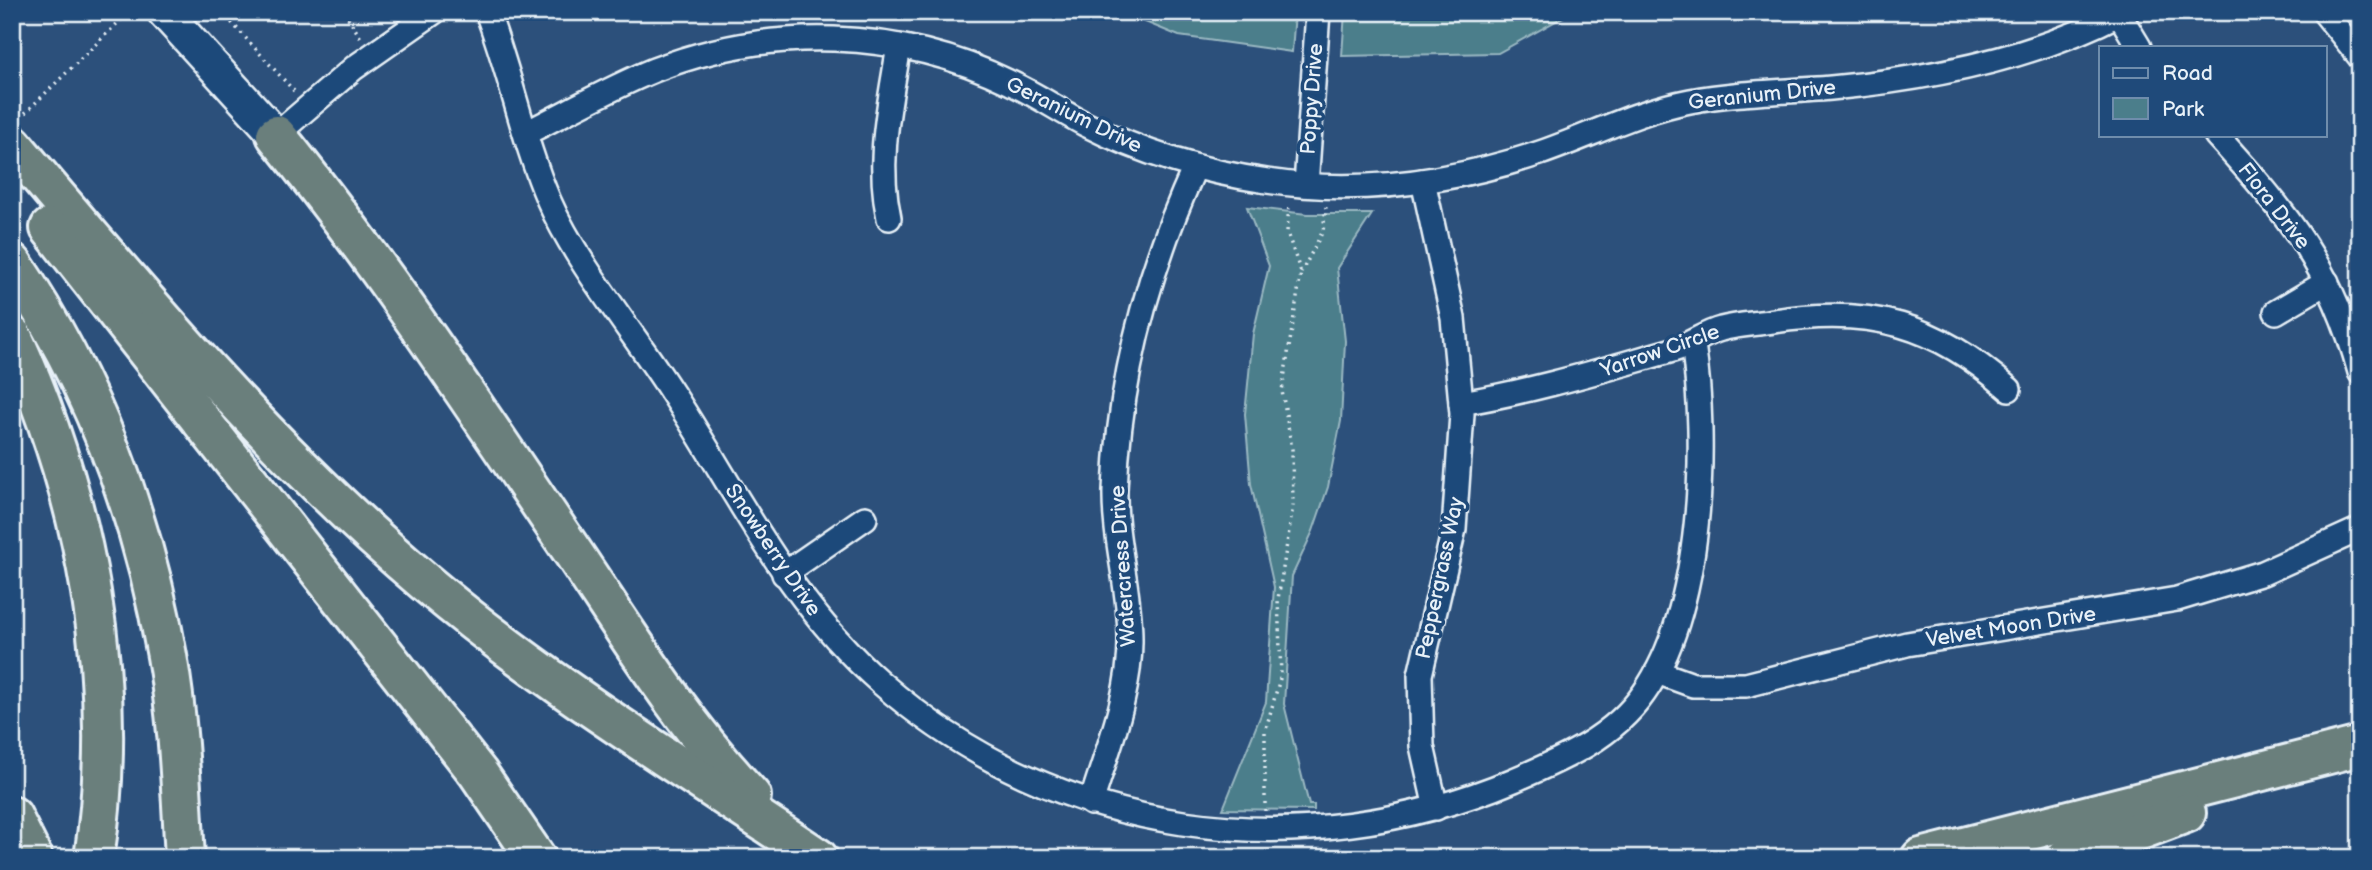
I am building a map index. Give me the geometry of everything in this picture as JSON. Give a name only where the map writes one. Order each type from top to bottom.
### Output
[{"type":"highway","points":[[16,131],[190,352],[292,460],[382,545],[517,654],[819,858]]},
{"type":"highway","points":[[276,135],[388,281],[697,733],[758,803],[819,858]]},
{"type":"highway","points":[[12,180],[478,773],[536,858]]},
{"type":"highway","points":[[12,263],[48,321],[93,410],[130,505],[145,555],[165,645],[175,710],[185,858]]},
{"type":"highway","points":[[12,336],[50,427],[79,526],[89,577],[102,716],[94,858]]},
{"type":"highway","points":[[1921,858],[2360,746]]},
{"type":"highway","points":[[2066,858],[2218,801],[2360,753]]},
{"type":"highway","points":[[12,816],[33,858]]},
{"type":"main road","points":[[164,12],[276,135]]},
{"type":"street","points":[[276,135],[354,68],[434,12]]},
{"type":"street","name":"Snowberry Drive","points":[[487,12],[549,201],[572,244],[676,397],[784,574],[854,658],[921,715],[1016,773],[1091,803],[1197,827],[1278,833],[1356,827],[1436,808],[1502,786],[1584,747],[1632,709],[1657,672],[1684,591],[1698,502],[1700,420],[1693,344]]},
{"type":"street","name":"Poppy Drive","points":[[1306,186],[1318,12]]},
{"type":"street","points":[[2324,12],[2360,57]]},
{"type":"street","points":[[2120,13],[2138,46]]},
{"type":"street","name":"Geranium Drive","points":[[526,133],[652,71],[719,50],[806,38],[858,39],[899,46],[982,69],[1109,136],[1195,167],[1238,177],[1306,186],[1369,187],[1423,181],[1511,162],[1632,117],[1686,102],[1758,92],[1856,85],[1936,72],[2033,47],[2076,33],[2120,13]]},
{"type":"street","points":[[889,218],[883,185],[883,151],[899,46]]},
{"type":"street","name":"Flora Drive","points":[[2217,136],[2277,203],[2308,246],[2345,323],[2360,372]]},
{"type":"street","name":"Watercress Drive","points":[[1091,803],[1123,695],[1130,658],[1129,620],[1115,513],[1118,447],[1126,377],[1147,290],[1195,167]]},
{"type":"street","name":"Peppergrass Way","points":[[1423,181],[1453,318],[1461,403],[1462,454],[1454,529],[1420,675],[1422,746],[1436,808]]},
{"type":"street","points":[[2276,313],[2327,282]]},
{"type":"street","name":"Yarrow Circle","points":[[1461,403],[1554,385],[1693,344],[1719,329],[1804,317],[1874,318],[1919,329],[1978,363],[2009,389]]},
{"type":"street","points":[[784,574],[864,518]]},
{"type":"street","name":"Velvet Moon Drive","points":[[1657,672],[1693,685],[1746,685],[1918,641],[2136,607],[2220,587],[2263,573],[2360,529]]},
{"type":"path","points":[[16,131],[129,12]]},
{"type":"path","points":[[222,12],[294,91]]},
{"type":"path","points":[[344,12],[361,38]]},
{"type":"path","points":[[1289,202],[1287,232],[1301,273]]},
{"type":"path","points":[[1265,824],[1265,732],[1281,675],[1278,599],[1293,506],[1292,449],[1282,391],[1301,273],[1323,231],[1326,204]]},
{"type":"green space","points":[[1121,12],[1295,12],[1292,52],[1179,36]]},
{"type":"green space","points":[[1345,12],[1572,12],[1498,53],[1342,56]]},
{"type":"green space","points":[[1247,207],[1307,214],[1372,214],[1337,268],[1345,341],[1341,421],[1328,487],[1313,531],[1292,576],[1284,704],[1309,805],[1314,805],[1314,810],[1223,809],[1266,702],[1274,587],[1251,484],[1245,414],[1253,334],[1269,266]]}]
